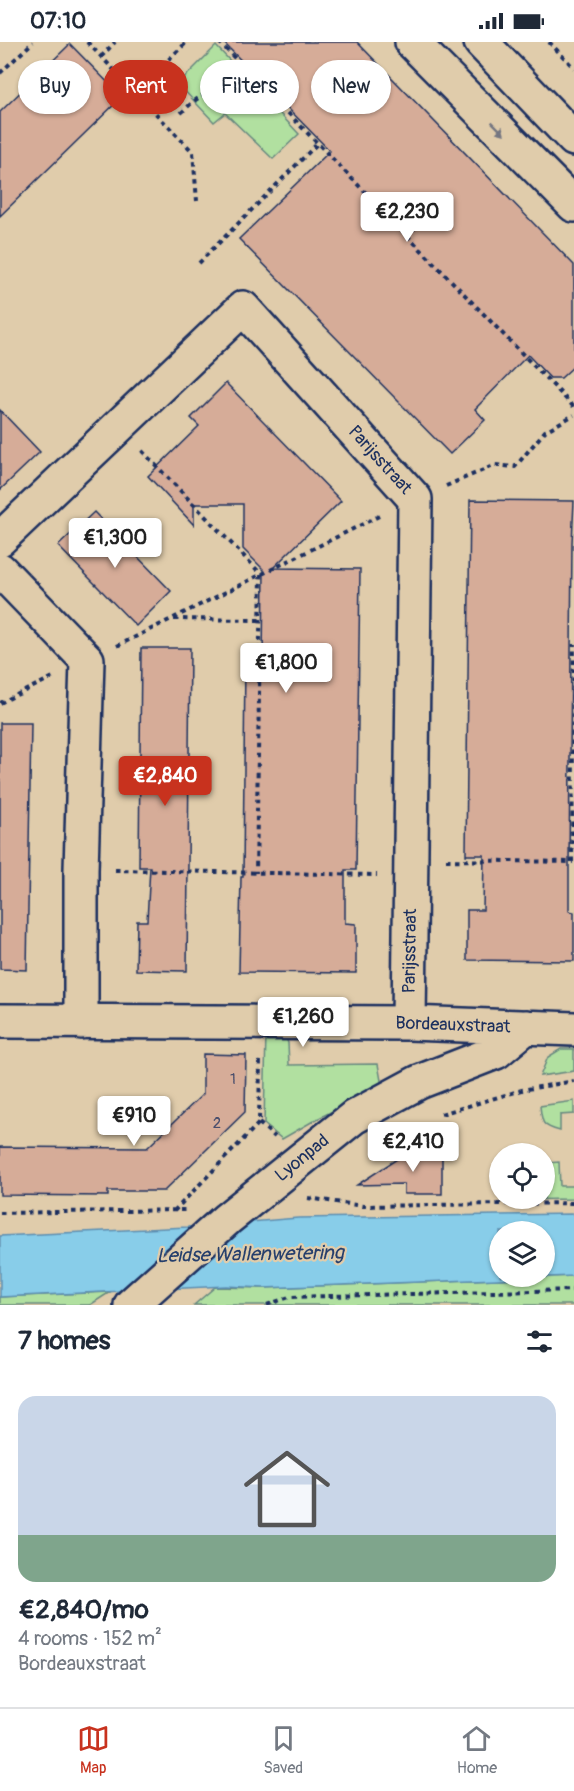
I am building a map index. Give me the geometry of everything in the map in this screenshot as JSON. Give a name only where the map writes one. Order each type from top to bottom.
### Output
[{"type":"street","points":[[412,42],[574,205]]},
{"type":"street","points":[[481,42],[574,139]]},
{"type":"street","name":"Parijsstraat","points":[[0,539],[243,308],[415,499],[409,1023]]},
{"type":"street","points":[[0,570],[87,660],[81,870],[81,1022]]},
{"type":"street","name":"Bordeauxstraat","points":[[0,1021],[409,1023],[574,1029]]},
{"type":"street","name":"Lyonpad","points":[[136,1301],[227,1219],[354,1117],[419,1082],[496,1052],[526,1027]]},
{"type":"path","points":[[0,73],[33,42]]},
{"type":"path","points":[[87,42],[193,152],[197,201]]},
{"type":"path","points":[[101,57],[115,42]]},
{"type":"path","points":[[168,60],[187,42]]},
{"type":"path","points":[[219,42],[236,60]]},
{"type":"path","points":[[549,42],[574,68]]},
{"type":"path","points":[[188,106],[200,97]]},
{"type":"path","points":[[288,114],[574,408]]},
{"type":"path","points":[[199,263],[317,144]]},
{"type":"path","points":[[406,236],[452,193]]},
{"type":"path","points":[[0,703],[415,499],[495,465],[515,466],[545,431],[574,415]]},
{"type":"path","points":[[119,426],[261,574],[256,873]]},
{"type":"path","points":[[171,619],[260,620]]},
{"type":"path","points":[[81,870],[256,873],[573,862],[574,644]]},
{"type":"path","points":[[174,1211],[259,1123],[260,1023]]},
{"type":"path","points":[[438,1115],[522,1090],[574,1081]]},
{"type":"path","points":[[259,1123],[280,1142]]},
{"type":"path","points":[[298,1196],[363,1206],[574,1203]]},
{"type":"path","points":[[0,1213],[186,1210]]},
{"type":"path","points":[[267,1305],[290,1297],[574,1290]]},
{"type":"green space","points":[[216,46],[229,60],[202,60]]},
{"type":"green space","points":[[200,62],[200,107],[188,95],[188,74]]},
{"type":"green space","points":[[206,114],[224,114],[214,122]]},
{"type":"green space","points":[[226,114],[280,114],[299,134],[273,159]]},
{"type":"green space","points":[[266,1032],[283,1032],[288,1043],[289,1065],[378,1064],[382,1086],[282,1139],[264,1124]]},
{"type":"green space","points":[[561,1049],[574,1049],[574,1071],[540,1076],[548,1057]]},
{"type":"green space","points":[[574,1101],[574,1114],[560,1115],[560,1131],[544,1123],[540,1106]]},
{"type":"green space","points":[[555,1162],[559,1162],[560,1186],[574,1186],[574,1199],[555,1199]]},
{"type":"green space","points":[[574,1276],[574,1305],[194,1305],[215,1287],[263,1288],[489,1279],[489,1287],[555,1287],[555,1277]]},
{"type":"green space","points":[[110,1292],[90,1305],[0,1305],[0,1297]]},
{"type":"water","name":"Leidse Wallenwetering","points":[[574,1214],[574,1276],[555,1277],[555,1221],[489,1221],[489,1279],[263,1288],[226,1286],[0,1297],[0,1236],[188,1227],[298,1218]]},
{"type":"building","points":[[223,42],[357,42],[375,60],[311,60],[311,114],[391,114],[391,77],[574,265],[574,366],[561,378],[550,378],[528,355],[475,409],[485,420],[450,454],[239,239],[330,151],[294,114],[299,114],[299,60],[241,60]]},
{"type":"building","points":[[70,44],[86,60],[54,60]]},
{"type":"building","points":[[91,65],[103,78],[105,114],[0,216],[0,112],[18,95],[18,114],[91,114]]},
{"type":"building","points":[[226,383],[341,501],[273,568],[360,569],[356,870],[345,870],[345,923],[356,924],[356,973],[239,972],[241,877],[243,877],[245,660],[263,661],[264,570],[243,549],[243,504],[194,504],[194,525],[148,476],[199,426],[191,418]]},
{"type":"building","points":[[0,410],[40,452],[0,490]]},
{"type":"building","points":[[470,500],[574,501],[569,911],[574,912],[574,961],[467,960],[467,910],[483,910],[484,855],[466,855]]},
{"type":"building","points":[[94,512],[171,591],[136,626],[58,546]]},
{"type":"building","points":[[141,648],[190,648],[187,971],[136,970],[137,921],[147,921],[150,867],[139,867]]},
{"type":"building","points":[[0,723],[31,723],[27,970],[0,969]]},
{"type":"building","points":[[203,1054],[246,1055],[245,1112],[164,1191],[108,1191],[108,1196],[0,1195],[0,1147],[147,1148],[203,1094]]},
{"type":"building","points":[[421,1151],[442,1151],[442,1194],[404,1194],[404,1184],[357,1185],[400,1157]]}]
